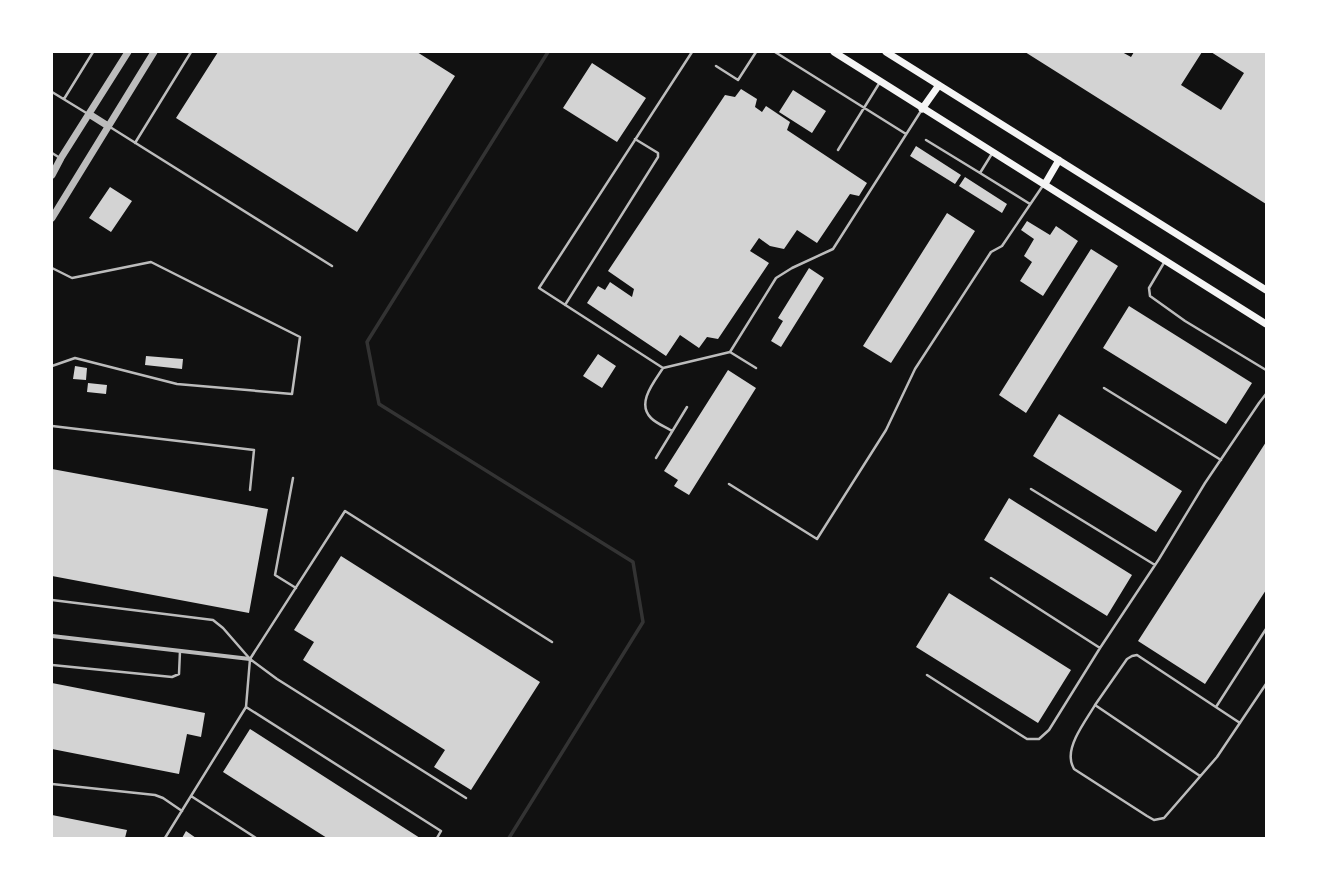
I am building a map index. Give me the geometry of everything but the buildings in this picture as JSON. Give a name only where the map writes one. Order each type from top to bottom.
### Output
[{"type":"main road","points":[[834,52],[1266,324]]},
{"type":"main road","points":[[886,52],[1266,290]]},
{"type":"main road","points":[[922,108],[939,85]]},
{"type":"main road","points":[[1045,184],[1059,160]]},
{"type":"street","points":[[52,174],[128,52]]},
{"type":"street","points":[[52,218],[154,52]]},
{"type":"street","points":[[89,114],[108,126]]},
{"type":"street","points":[[52,636],[250,659]]},
{"type":"lane","points":[[64,99],[93,52]]},
{"type":"lane","points":[[135,143],[191,52]]},
{"type":"lane","points":[[663,368],[539,288],[692,52]]},
{"type":"lane","points":[[716,66],[738,80],[756,52]]},
{"type":"lane","points":[[775,52],[906,134]]},
{"type":"lane","points":[[838,150],[881,82]]},
{"type":"lane","points":[[52,92],[89,114]]},
{"type":"lane","points":[[672,431],[652,419],[646,412],[645,402],[648,392],[663,368],[730,352],[776,278],[792,268],[833,249],[922,108]]},
{"type":"lane","points":[[108,126],[332,266]]},
{"type":"lane","points":[[565,305],[658,157],[658,153],[636,139]]},
{"type":"lane","points":[[926,140],[1030,204]]},
{"type":"lane","points":[[980,173],[993,152]]},
{"type":"lane","points":[[52,153],[61,158]]},
{"type":"lane","points":[[729,484],[817,539],[886,430],[915,369],[992,252],[1002,246],[1045,184]]},
{"type":"lane","points":[[1165,260],[1149,288],[1150,296],[1185,321],[1266,370]]},
{"type":"lane","points":[[52,268],[72,278],[151,262],[300,337],[292,394],[177,384],[75,358],[52,366]]},
{"type":"lane","points":[[730,352],[756,368]]},
{"type":"lane","points":[[1104,388],[1221,460]]},
{"type":"lane","points":[[927,675],[1027,739],[1039,739],[1049,730],[1221,460],[1266,394]]},
{"type":"lane","points":[[656,458],[687,407]]},
{"type":"lane","points":[[52,426],[254,450],[250,490]]},
{"type":"lane","points":[[294,478],[275,575],[296,588]]},
{"type":"lane","points":[[1032,489],[1155,565]]},
{"type":"lane","points":[[165,838],[246,707],[250,659],[345,511],[552,642]]},
{"type":"lane","points":[[991,578],[1100,648]]},
{"type":"lane","points":[[52,600],[213,620],[223,628],[250,659],[277,679],[466,798]]},
{"type":"lane","points":[[1216,707],[1266,629]]},
{"type":"lane","points":[[52,665],[172,678],[179,674],[180,651]]},
{"type":"lane","points":[[1240,723],[1137,655],[1132,656],[1127,659],[1078,733],[1071,749],[1071,761],[1074,769],[1154,820],[1164,818],[1217,757],[1240,723],[1266,684]]},
{"type":"lane","points":[[1096,705],[1200,776]]},
{"type":"lane","points":[[246,707],[441,831],[437,838]]},
{"type":"lane","points":[[52,784],[155,795],[163,798],[182,811]]},
{"type":"lane","points":[[191,796],[256,838]]},
{"type":"waterway","points":[[509,838],[643,622],[633,562],[379,404],[367,342],[548,52]]}]
